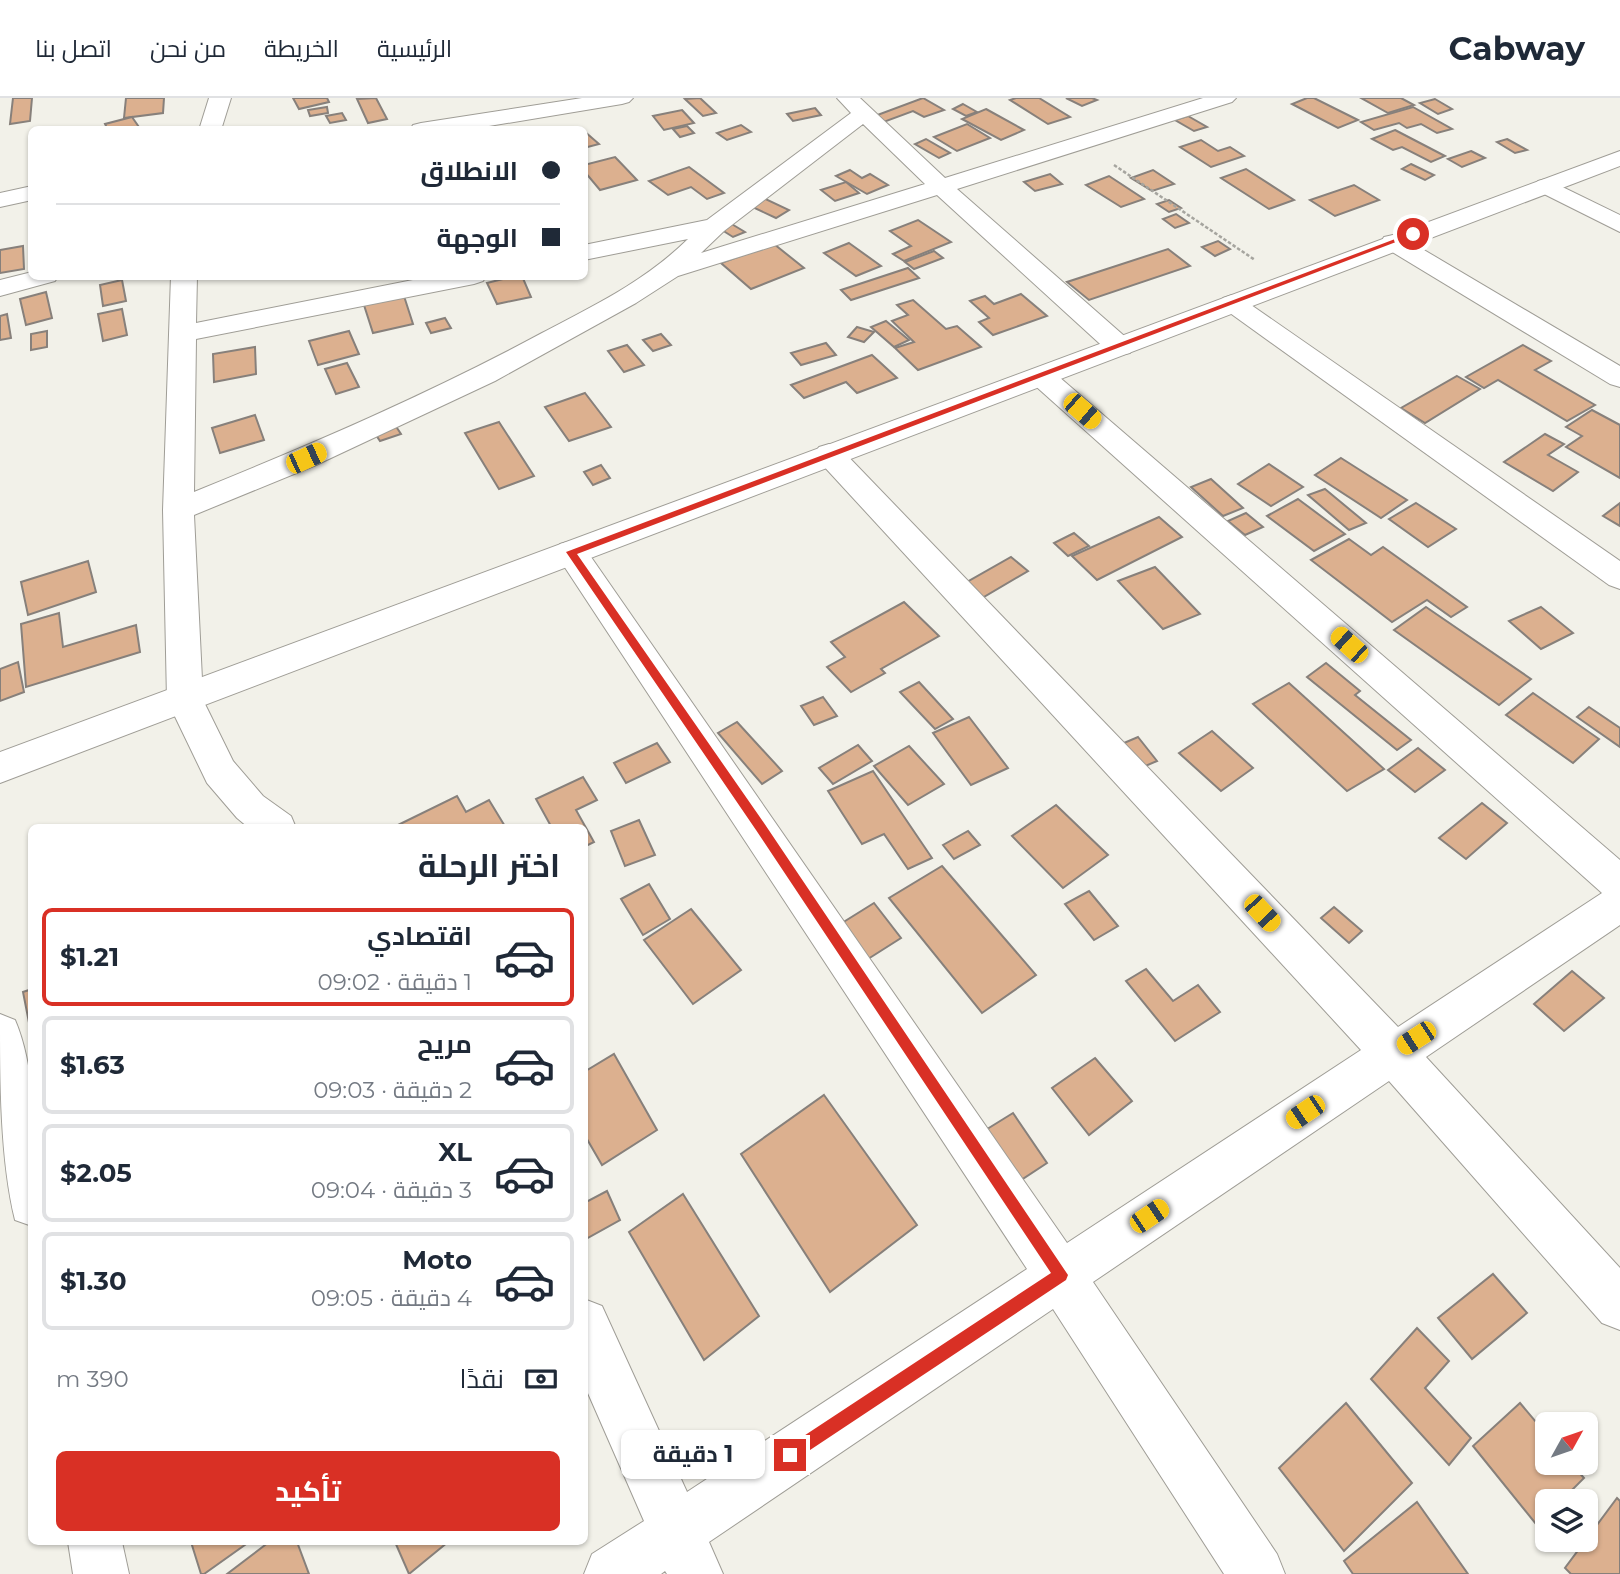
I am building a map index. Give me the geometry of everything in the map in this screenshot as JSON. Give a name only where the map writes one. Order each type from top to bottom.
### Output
[{"type":"street","points":[[212,126],[220,98]]},
{"type":"street","points":[[446,126],[621,98]]},
{"type":"street","points":[[669,271],[1225,98]]},
{"type":"street","points":[[178,510],[306,458],[485,375],[627,298],[669,271],[715,226],[856,106],[941,187],[1120,346]]},
{"type":"street","points":[[0,768],[1620,158]]},
{"type":"street","points":[[1546,186],[1620,225]]},
{"type":"street","points":[[0,200],[28,194]]},
{"type":"street","points":[[588,252],[715,226]]},
{"type":"street","points":[[1393,242],[1620,379]]},
{"type":"street","points":[[0,288],[31,280]]},
{"type":"street","points":[[184,280],[178,510],[185,700],[220,772],[250,807],[272,824]]},
{"type":"street","points":[[182,334],[454,280]]},
{"type":"street","points":[[1232,303],[1620,577]]},
{"type":"street","points":[[1041,376],[1620,884]]},
{"type":"street","points":[[830,454],[1393,1053],[1620,1305]]},
{"type":"street","points":[[571,552],[760,826],[1061,1275],[1257,1574]]},
{"type":"street","points":[[612,1574],[686,1552],[1061,1275],[1620,903]]},
{"type":"street","points":[[0,1035],[28,1182]]},
{"type":"street","points":[[588,1333],[686,1552]]},
{"type":"street","points":[[96,1545],[101,1574]]},
{"type":"path","points":[[1082,143],[1287,282]]},
{"type":"building","points":[[13,98],[32,98],[30,121],[10,124]]},
{"type":"building","points":[[126,98],[164,98],[163,113],[124,118]]},
{"type":"building","points":[[293,98],[327,98],[329,102],[299,109]]},
{"type":"building","points":[[376,98],[387,119],[368,123],[357,99]]},
{"type":"building","points":[[700,98],[716,113],[703,116],[685,99]]},
{"type":"building","points":[[923,98],[944,110],[924,117],[913,111],[881,123],[872,117]]},
{"type":"building","points":[[1039,98],[1070,117],[1048,124],[1010,100]]},
{"type":"building","points":[[1066,98],[1092,98],[1097,100],[1082,106]]},
{"type":"building","points":[[1314,98],[1358,120],[1338,128],[1292,104]]},
{"type":"building","points":[[1361,98],[1401,98],[1414,105],[1388,113]]},
{"type":"building","points":[[1435,99],[1452,109],[1438,114],[1420,103]]},
{"type":"building","points":[[963,104],[977,112],[966,116],[953,109]]},
{"type":"building","points":[[327,107],[328,113],[310,116],[308,110]]},
{"type":"building","points":[[1413,107],[1452,129],[1437,133],[1421,124],[1407,128],[1399,123],[1374,130],[1361,122]]},
{"type":"building","points":[[815,108],[821,115],[793,121],[787,114]]},
{"type":"building","points":[[986,109],[1024,130],[1001,140],[962,119]]},
{"type":"building","points":[[682,110],[694,123],[664,130],[653,116]]},
{"type":"building","points":[[342,113],[346,120],[330,123],[326,116]]},
{"type":"building","points":[[1188,116],[1207,127],[1194,131],[1175,120]]},
{"type":"building","points":[[132,117],[138,126],[106,126],[105,124]]},
{"type":"building","points":[[967,124],[990,138],[957,151],[934,137]]},
{"type":"building","points":[[741,125],[751,132],[727,140],[717,133]]},
{"type":"building","points":[[687,126],[694,133],[680,137],[673,129]]},
{"type":"building","points":[[1395,130],[1445,156],[1431,162],[1402,147],[1393,150],[1372,139]]},
{"type":"building","points":[[588,134],[599,144],[588,147]]},
{"type":"building","points":[[926,139],[950,153],[939,158],[915,144]]},
{"type":"building","points":[[1507,139],[1527,150],[1515,153],[1497,142]]},
{"type":"building","points":[[1201,140],[1218,151],[1230,147],[1244,156],[1211,167],[1180,147]]},
{"type":"building","points":[[1471,151],[1485,158],[1462,167],[1448,159]]},
{"type":"building","points":[[615,157],[637,180],[600,190],[588,176],[588,164]]},
{"type":"building","points":[[1411,164],[1434,175],[1425,180],[1402,169]]},
{"type":"building","points":[[689,167],[724,193],[707,199],[691,187],[668,195],[649,181]]},
{"type":"building","points":[[1246,169],[1294,200],[1269,209],[1221,178]]},
{"type":"building","points":[[850,170],[862,178],[870,174],[888,185],[867,194],[836,176]]},
{"type":"building","points":[[1153,170],[1174,184],[1152,191],[1131,178]]},
{"type":"building","points":[[1050,174],[1062,184],[1035,191],[1024,182]]},
{"type":"building","points":[[1109,176],[1144,199],[1121,207],[1086,185]]},
{"type":"building","points":[[846,182],[859,193],[835,201],[821,190]]},
{"type":"building","points":[[1354,185],[1379,200],[1335,216],[1310,200]]},
{"type":"building","points":[[761,197],[789,210],[776,218],[748,205]]},
{"type":"building","points":[[1169,200],[1181,208],[1169,212],[1157,204]]},
{"type":"building","points":[[1176,214],[1189,223],[1175,228],[1163,219]]},
{"type":"building","points":[[725,220],[745,232],[733,237],[714,225]]},
{"type":"building","points":[[918,220],[951,242],[904,261],[893,254],[911,246],[890,231]]},
{"type":"building","points":[[1218,241],[1230,249],[1215,256],[1202,247]]},
{"type":"building","points":[[849,243],[881,266],[856,276],[824,253]]},
{"type":"building","points":[[774,244],[804,268],[751,289],[721,263]]},
{"type":"building","points":[[23,246],[24,269],[0,273],[0,250]]},
{"type":"building","points":[[1168,249],[1190,266],[1089,300],[1067,282]]},
{"type":"building","points":[[934,251],[943,258],[914,269],[905,262]]},
{"type":"building","points":[[908,268],[919,278],[851,300],[841,290]]},
{"type":"building","points":[[122,280],[126,301],[103,306],[100,285]]},
{"type":"building","points":[[524,280],[531,297],[497,304],[487,283]]},
{"type":"building","points":[[46,292],[52,318],[26,325],[20,299]]},
{"type":"building","points":[[403,293],[413,324],[373,333],[363,302]]},
{"type":"building","points":[[1021,294],[1047,316],[993,335],[979,322],[989,318],[970,301],[985,296],[994,304]]},
{"type":"building","points":[[913,300],[946,329],[957,326],[981,347],[918,370],[895,348],[914,342],[892,321],[908,315],[897,305]]},
{"type":"building","points":[[122,309],[127,335],[103,341],[98,314]]},
{"type":"building","points":[[7,314],[11,338],[0,340],[0,316]]},
{"type":"building","points":[[445,318],[451,328],[431,333],[426,323]]},
{"type":"building","points":[[886,321],[909,340],[894,347],[871,327]]},
{"type":"building","points":[[857,327],[874,332],[864,342],[848,337]]},
{"type":"building","points":[[47,331],[47,347],[31,350],[31,334]]},
{"type":"building","points":[[349,331],[359,354],[318,365],[309,341]]},
{"type":"building","points":[[661,334],[671,345],[653,351],[643,340]]},
{"type":"building","points":[[826,343],[836,355],[801,365],[791,353]]},
{"type":"building","points":[[627,345],[644,365],[624,372],[608,351]]},
{"type":"building","points":[[1523,345],[1551,361],[1535,370],[1595,405],[1567,421],[1498,380],[1484,388],[1466,377]]},
{"type":"building","points":[[255,347],[256,374],[214,382],[213,354]]},
{"type":"building","points":[[872,355],[897,378],[857,393],[846,382],[804,398],[791,385]]},
{"type":"building","points":[[347,363],[359,387],[336,394],[325,369]]},
{"type":"building","points":[[1457,376],[1480,389],[1425,423],[1401,408]]},
{"type":"building","points":[[585,393],[611,427],[569,441],[545,407]]},
{"type":"building","points":[[1592,410],[1620,425],[1620,478],[1566,447],[1582,436],[1566,427]]},
{"type":"building","points":[[255,415],[264,440],[220,453],[212,428]]},
{"type":"building","points":[[393,422],[401,434],[380,441],[372,429]]},
{"type":"building","points":[[499,422],[534,476],[499,489],[465,433]]},
{"type":"building","points":[[1545,434],[1564,444],[1548,455],[1578,472],[1553,491],[1504,462]]},
{"type":"building","points":[[1341,458],[1407,500],[1381,518],[1315,475]]},
{"type":"building","points":[[1269,464],[1303,487],[1271,506],[1238,484]]},
{"type":"building","points":[[601,465],[610,478],[593,485],[584,472]]},
{"type":"building","points":[[1211,479],[1243,508],[1223,516],[1191,487]]},
{"type":"building","points":[[1325,489],[1366,523],[1349,530],[1308,495]]},
{"type":"building","points":[[1298,499],[1345,534],[1314,551],[1267,516]]},
{"type":"building","points":[[1416,503],[1456,529],[1428,547],[1389,519]]},
{"type":"building","points":[[1620,503],[1620,526],[1603,516]]},
{"type":"building","points":[[1246,513],[1263,527],[1245,535],[1228,521]]},
{"type":"building","points":[[1159,517],[1182,537],[1097,580],[1072,556]]},
{"type":"building","points":[[1074,533],[1089,546],[1068,556],[1054,543]]},
{"type":"building","points":[[1349,539],[1371,555],[1383,547],[1467,607],[1451,617],[1427,600],[1392,622],[1311,560]]},
{"type":"building","points":[[1011,557],[1028,571],[977,601],[960,586]]},
{"type":"building","points":[[88,561],[96,592],[28,615],[21,582]]},
{"type":"building","points":[[1155,567],[1200,614],[1163,629],[1118,581]]},
{"type":"building","points":[[904,602],[939,636],[881,669],[885,673],[851,692],[827,667],[845,657],[831,642]]},
{"type":"building","points":[[1426,607],[1531,679],[1499,705],[1394,630]]},
{"type":"building","points":[[1541,607],[1573,633],[1541,649],[1509,621]]},
{"type":"building","points":[[59,613],[63,647],[136,625],[140,652],[26,687],[21,624]]},
{"type":"building","points":[[18,662],[24,692],[0,701],[0,669]]},
{"type":"building","points":[[1326,663],[1360,691],[1355,695],[1411,740],[1397,750],[1307,677]]},
{"type":"building","points":[[919,682],[953,719],[935,729],[900,692]]},
{"type":"building","points":[[1289,683],[1384,769],[1347,791],[1253,704]]},
{"type":"building","points":[[1533,693],[1599,739],[1573,763],[1506,715]]},
{"type":"building","points":[[823,697],[837,716],[814,725],[801,706]]},
{"type":"building","points":[[1589,707],[1620,728],[1620,747],[1577,717]]},
{"type":"building","points":[[969,717],[1008,768],[971,785],[933,733]]},
{"type":"building","points":[[737,722],[782,771],[762,784],[718,733]]},
{"type":"building","points":[[1212,731],[1253,768],[1221,791],[1179,753]]},
{"type":"building","points":[[1138,737],[1157,761],[1136,770],[1117,746]]},
{"type":"building","points":[[657,743],[670,762],[626,783],[614,763]]},
{"type":"building","points":[[858,745],[872,761],[833,784],[819,768]]},
{"type":"building","points":[[909,746],[944,784],[908,805],[874,766]]},
{"type":"building","points":[[1418,748],[1445,770],[1415,792],[1388,770]]},
{"type":"building","points":[[873,771],[932,858],[908,869],[884,834],[862,844],[828,791]]},
{"type":"building","points":[[583,777],[597,800],[576,810],[584,824],[550,824],[536,799]]},
{"type":"building","points":[[457,796],[466,812],[489,800],[504,824],[400,824]]},
{"type":"building","points":[[1482,803],[1507,823],[1466,859],[1439,838]]},
{"type":"building","points":[[1056,805],[1108,855],[1063,888],[1012,836]]},
{"type":"building","points":[[639,820],[655,855],[625,866],[611,831]]},
{"type":"building","points":[[588,831],[594,842],[588,845]]},
{"type":"building","points":[[968,831],[980,845],[954,859],[943,845]]},
{"type":"building","points":[[942,866],[1036,975],[982,1013],[889,898]]},
{"type":"building","points":[[649,884],[670,919],[643,935],[621,899]]},
{"type":"building","points":[[1089,891],[1118,926],[1094,940],[1065,904]]},
{"type":"building","points":[[874,903],[901,938],[868,959],[842,923]]},
{"type":"building","points":[[1334,907],[1362,931],[1349,943],[1321,918]]},
{"type":"building","points":[[691,909],[741,970],[693,1004],[644,940]]},
{"type":"building","points":[[1146,969],[1173,1001],[1198,985],[1220,1012],[1175,1041],[1126,981]]},
{"type":"building","points":[[1572,971],[1604,998],[1564,1031],[1534,1004]]},
{"type":"building","points":[[28,990],[28,1018],[23,992]]},
{"type":"building","points":[[614,1054],[657,1130],[602,1165],[588,1141],[588,1070]]},
{"type":"building","points":[[1095,1058],[1132,1101],[1089,1135],[1052,1088]]},
{"type":"building","points":[[824,1095],[917,1225],[830,1292],[741,1154]]},
{"type":"building","points":[[1013,1113],[1047,1163],[1018,1182],[984,1131]]},
{"type":"building","points":[[607,1191],[620,1220],[588,1238],[588,1201]]},
{"type":"building","points":[[683,1194],[759,1316],[704,1360],[629,1232]]},
{"type":"building","points":[[1493,1274],[1527,1313],[1472,1359],[1438,1318]]},
{"type":"building","points":[[1417,1328],[1449,1361],[1425,1388],[1471,1438],[1449,1465],[1371,1379]]},
{"type":"building","points":[[1346,1403],[1412,1483],[1344,1551],[1279,1468]]},
{"type":"building","points":[[1520,1403],[1535,1421],[1535,1475],[1581,1475],[1584,1478],[1573,1489],[1535,1489],[1535,1523],[1473,1446]]},
{"type":"building","points":[[1617,1498],[1620,1501],[1620,1574],[1571,1574],[1565,1568],[1577,1552],[1598,1552],[1598,1524]]},
{"type":"building","points":[[1417,1502],[1468,1574],[1353,1574],[1344,1561]]},
{"type":"building","points":[[192,1545],[245,1545],[204,1574],[201,1574]]},
{"type":"building","points":[[265,1545],[298,1545],[309,1574],[227,1574]]},
{"type":"building","points":[[396,1545],[444,1545],[409,1574]]},
{"type":"route","points":[[790,1455],[1061,1275],[760,826],[571,552],[1413,234]]}]
